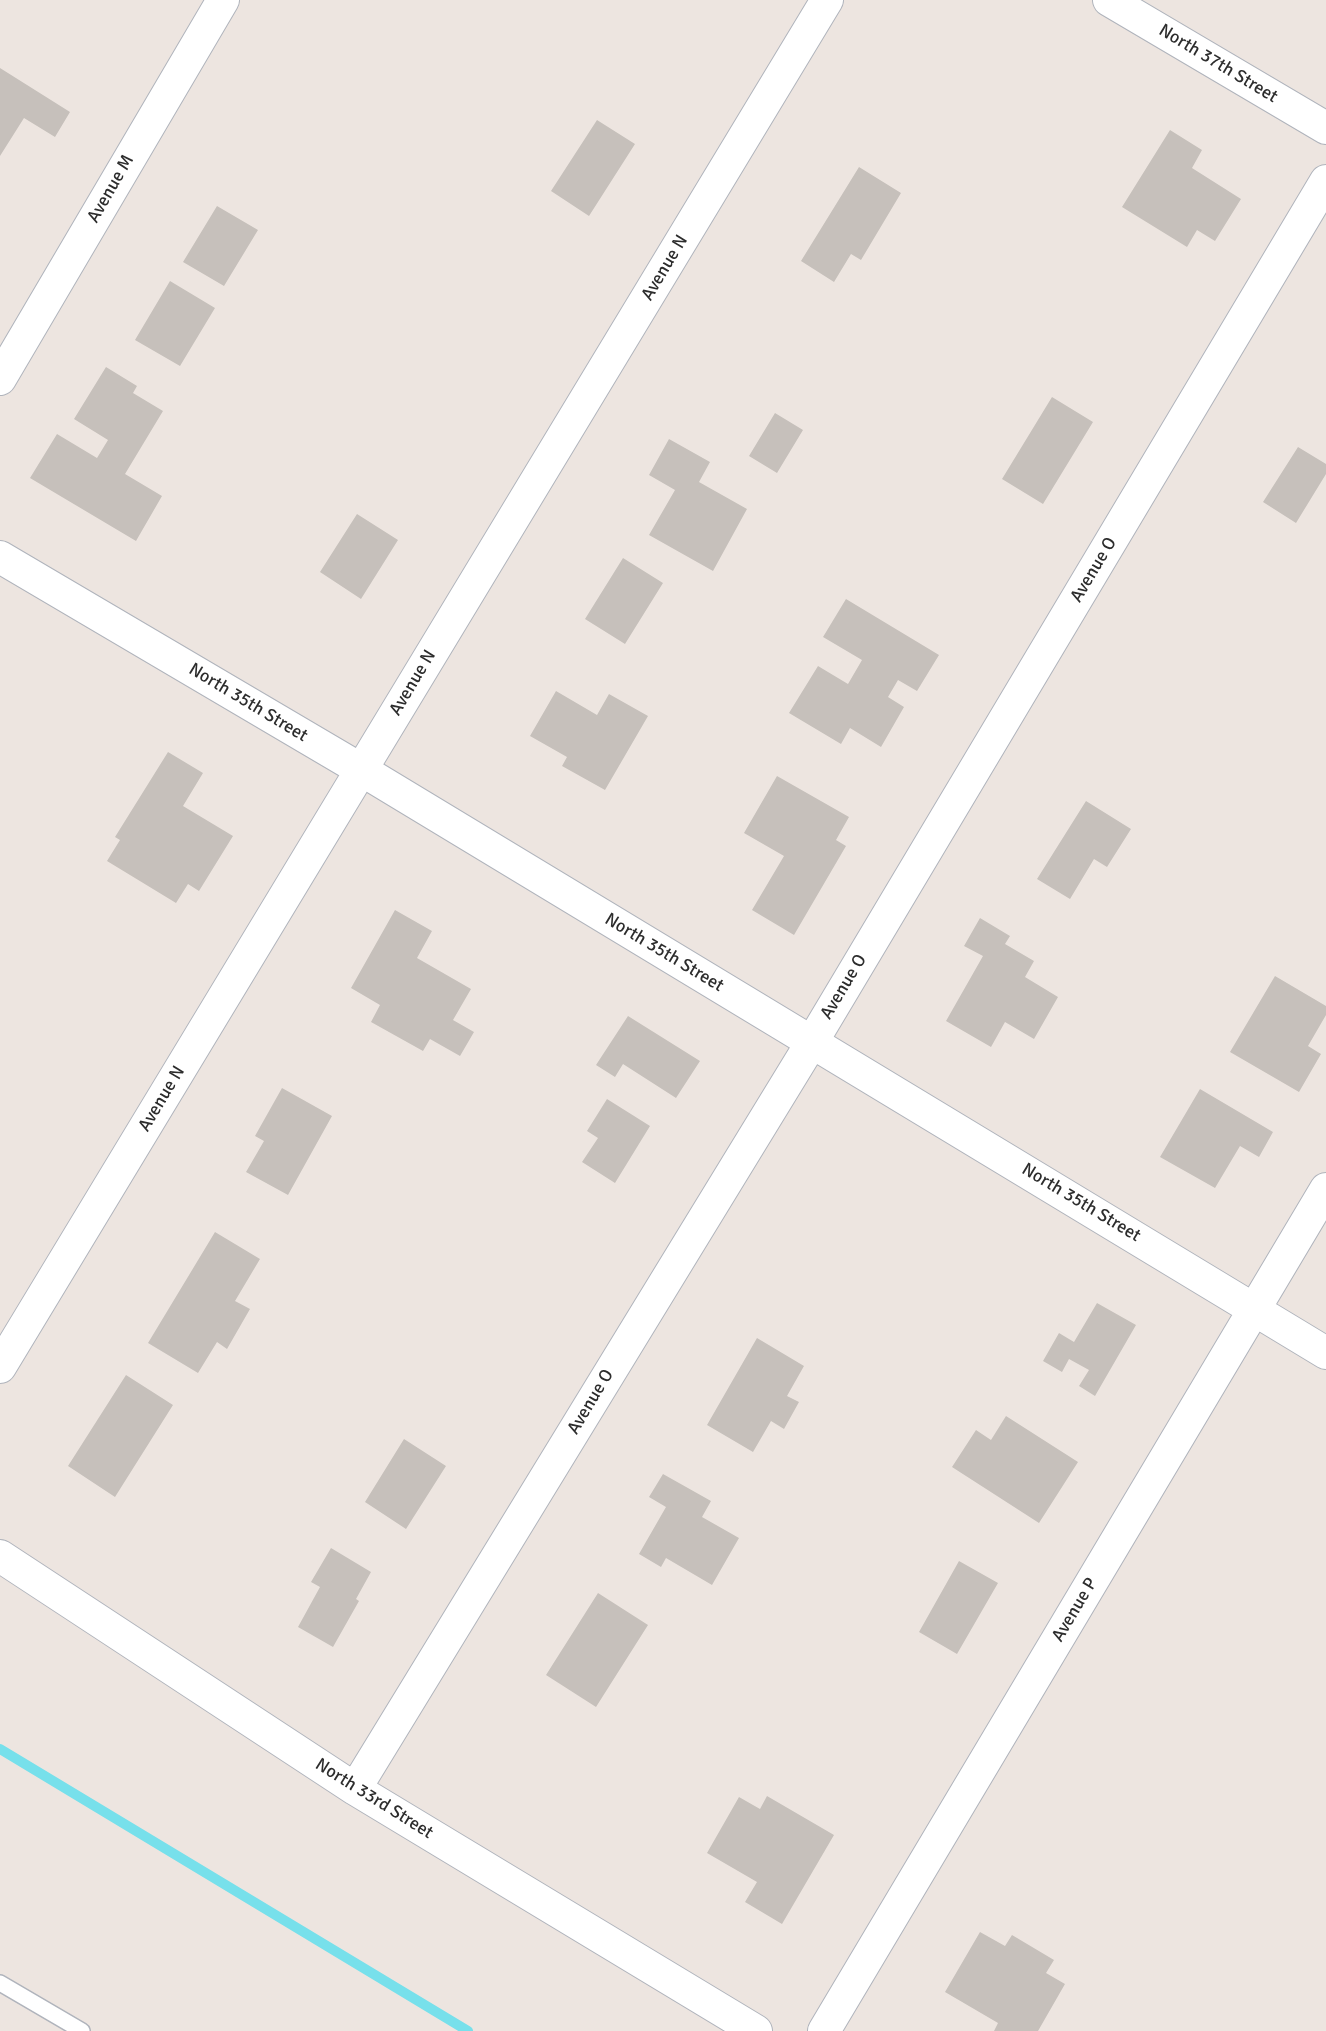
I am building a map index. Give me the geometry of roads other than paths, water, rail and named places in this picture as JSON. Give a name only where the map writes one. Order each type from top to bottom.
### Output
[{"type":"street","name":"Avenue M","points":[[0,379],[223,0]]},
{"type":"street","name":"Avenue N","points":[[0,1367],[827,0]]},
{"type":"street","name":"North 37th Street","points":[[1109,0],[1326,128]]},
{"type":"street","name":"Avenue O","points":[[355,1789],[812,1042],[1326,180]]},
{"type":"street","name":"North 35th Street","points":[[0,557],[360,769],[1326,1353]]},
{"type":"street","name":"Avenue P","points":[[824,2031],[1326,1189]]},
{"type":"street","name":"North 33rd Street","points":[[0,1556],[355,1789],[756,2031]]},
{"type":"lane","points":[[0,1983],[82,2031]]},
{"type":"waterway","points":[[0,1749],[468,2031]]}]
